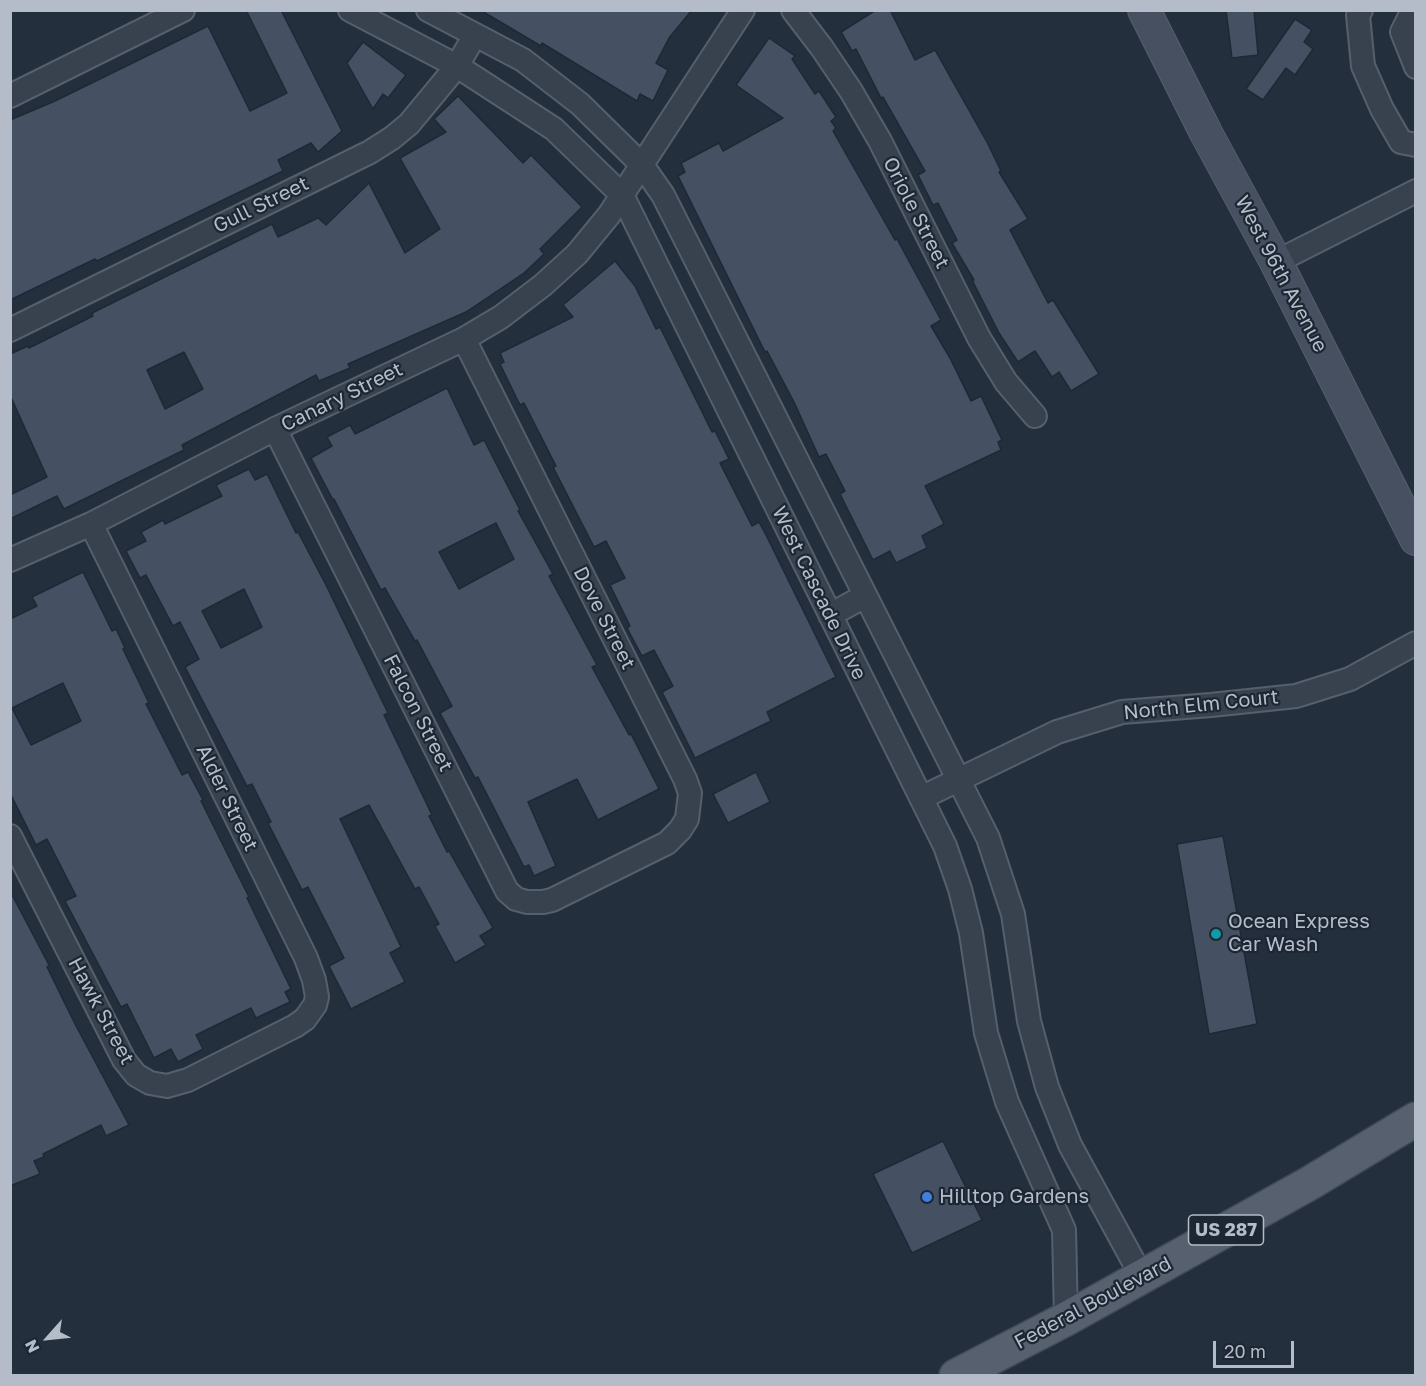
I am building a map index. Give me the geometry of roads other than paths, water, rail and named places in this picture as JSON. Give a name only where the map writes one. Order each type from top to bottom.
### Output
[{"type":"main road","name":"Federal Boulevard","points":[[956,1376],[1066,1319],[1311,1184],[1416,1119]]},
{"type":"street","points":[[10,96],[183,10]]},
{"type":"street","name":"West Cascade Drive","points":[[350,10],[457,66],[632,180],[663,195],[988,838],[1013,914],[1029,1021],[1047,1087],[1070,1145],[1142,1277]]},
{"type":"street","name":"West Cascade Drive","points":[[428,10],[523,60],[580,104],[632,180],[717,389],[945,846],[960,889],[971,933],[986,1033],[1007,1102],[1064,1230],[1066,1319]]},
{"type":"street","name":"Canary Street","points":[[10,560],[91,524],[275,429],[464,339],[501,317],[543,285],[577,254],[609,215],[743,10]]},
{"type":"street","name":"Oriole Street","points":[[793,10],[851,91],[880,141],[979,338],[1006,382],[1035,417]]},
{"type":"street","name":"West 96th Avenue","points":[[1144,10],[1206,134],[1276,262],[1416,539]]},
{"type":"street","points":[[1361,10],[1358,15],[1363,66],[1382,109],[1401,142],[1416,145]]},
{"type":"street","points":[[1413,10],[1402,32],[1416,67]]},
{"type":"street","name":"Gull Street","points":[[10,330],[370,152],[409,124],[457,66],[475,35]]},
{"type":"street","points":[[1276,262],[1416,191]]},
{"type":"street","name":"Dove Street","points":[[464,339],[685,778],[690,794],[687,819],[667,843],[614,869]]},
{"type":"street","points":[[717,389],[752,371]]},
{"type":"street","name":"Falcon Street","points":[[275,429],[507,891],[516,899],[543,902],[552,900],[614,869]]},
{"type":"street","name":"Alder Street","points":[[91,524],[306,958],[314,980],[317,997],[315,1005],[305,1019],[251,1049]]},
{"type":"street","points":[[830,615],[866,596]]},
{"type":"street","name":"North Elm Court","points":[[921,798],[1057,732],[1122,712],[1296,696],[1350,679],[1416,643]]},
{"type":"street","name":"Hawk Street","points":[[10,836],[124,1060],[136,1075],[150,1083],[175,1085],[251,1049]]},
{"type":"place","name":"Ocean Express Car Wash","points":[[1216,934]]},
{"type":"place","name":"Hilltop Gardens","points":[[927,1197]]}]
